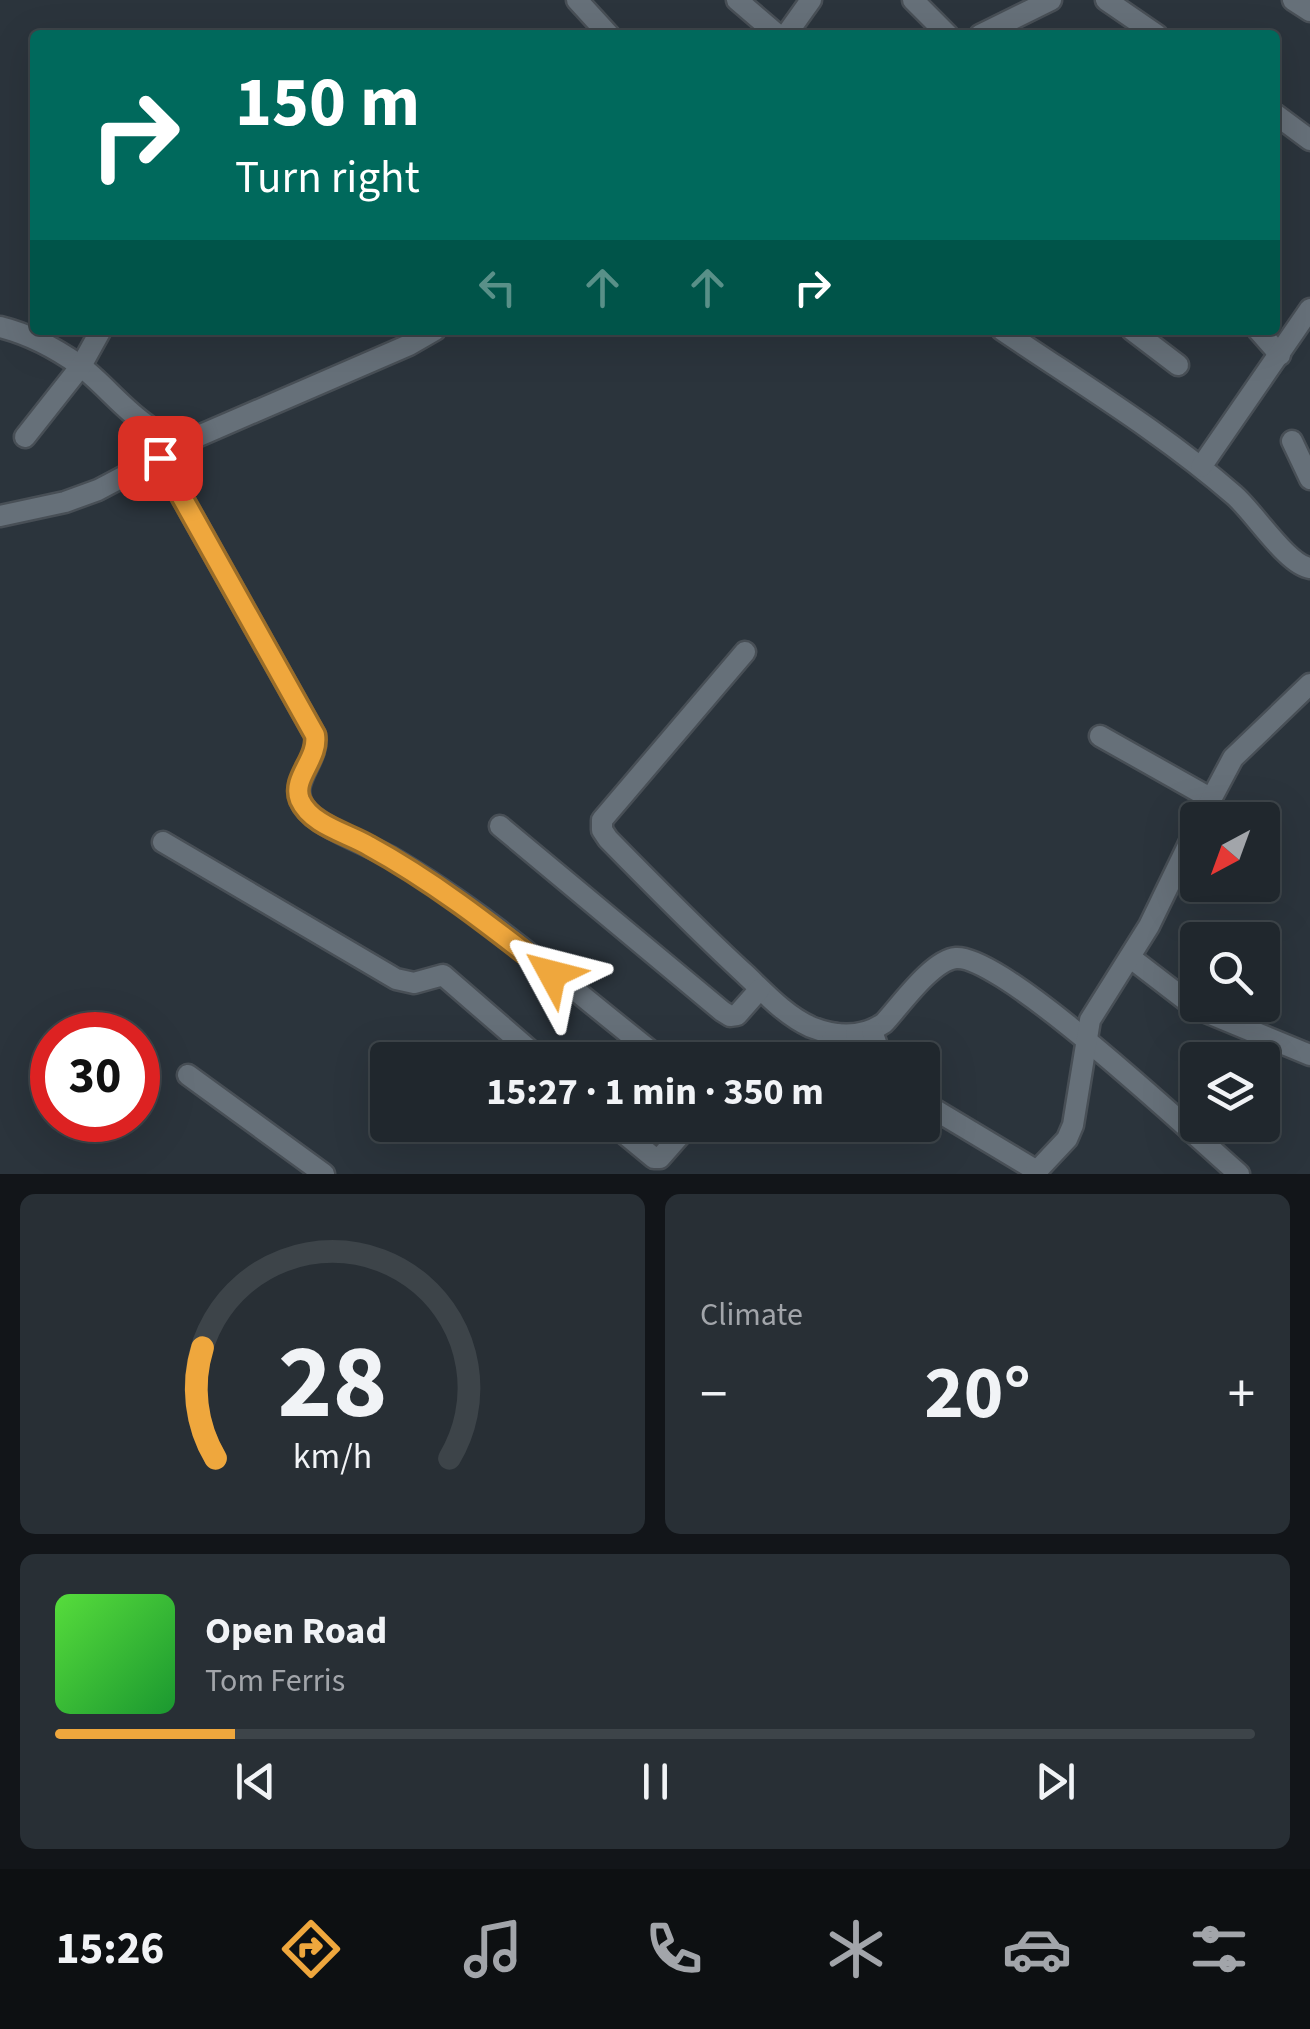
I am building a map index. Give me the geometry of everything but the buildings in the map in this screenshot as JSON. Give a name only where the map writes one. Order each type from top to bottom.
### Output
[{"type":"street","points":[[576,0],[604,30]]},
{"type":"street","points":[[737,0],[772,30]]},
{"type":"street","points":[[790,30],[811,0]]},
{"type":"street","points":[[913,0],[943,30]]},
{"type":"street","points":[[990,30],[1051,0]]},
{"type":"street","points":[[1106,0],[1150,30]]},
{"type":"street","points":[[1293,0],[1310,11]]},
{"type":"street","points":[[1280,118],[1310,140]]},
{"type":"street","points":[[1202,467],[1310,309]]},
{"type":"street","points":[[0,327],[37,341],[81,366],[157,433],[178,441],[194,438]]},
{"type":"street","points":[[25,438],[81,366],[98,335]]},
{"type":"street","points":[[0,516],[66,502],[98,490],[194,438],[426,335]]},
{"type":"street","points":[[1009,335],[1202,467],[1252,512],[1295,563],[1310,568]]},
{"type":"street","points":[[1139,335],[1178,365]]},
{"type":"street","points":[[1262,335],[1280,355]]},
{"type":"street","points":[[1292,441],[1310,479]]},
{"type":"street","points":[[160,458],[315,735],[314,754],[300,780],[298,793],[302,804],[320,821],[396,860],[470,910],[639,1042]]},
{"type":"street","points":[[745,652],[602,820],[602,830],[713,945],[810,1026],[854,1036],[872,1031],[884,1024],[931,972],[958,958],[998,973],[1085,1039],[1239,1174]]},
{"type":"street","points":[[1208,802],[1222,773],[1244,745],[1308,691]]},
{"type":"street","points":[[1100,736],[1210,798]]},
{"type":"street","points":[[500,826],[722,1012],[737,1015],[760,988]]},
{"type":"street","points":[[163,842],[396,979],[414,983],[443,976],[519,1042]]},
{"type":"street","points":[[940,1113],[1036,1172],[1067,1139],[1073,1125],[1090,1020],[1131,958],[1180,860]]},
{"type":"street","points":[[1131,958],[1196,1008],[1310,1055]]},
{"type":"street","points":[[872,1031],[876,1042]]},
{"type":"street","points":[[831,1042],[837,1034]]},
{"type":"street","points":[[188,1074],[324,1174]]},
{"type":"street","points":[[635,1142],[654,1158],[660,1158],[675,1142]]},
{"type":"route","points":[[160,458],[315,735],[314,754],[300,780],[298,793],[302,804],[320,821],[396,860],[470,910],[552,974]]}]
